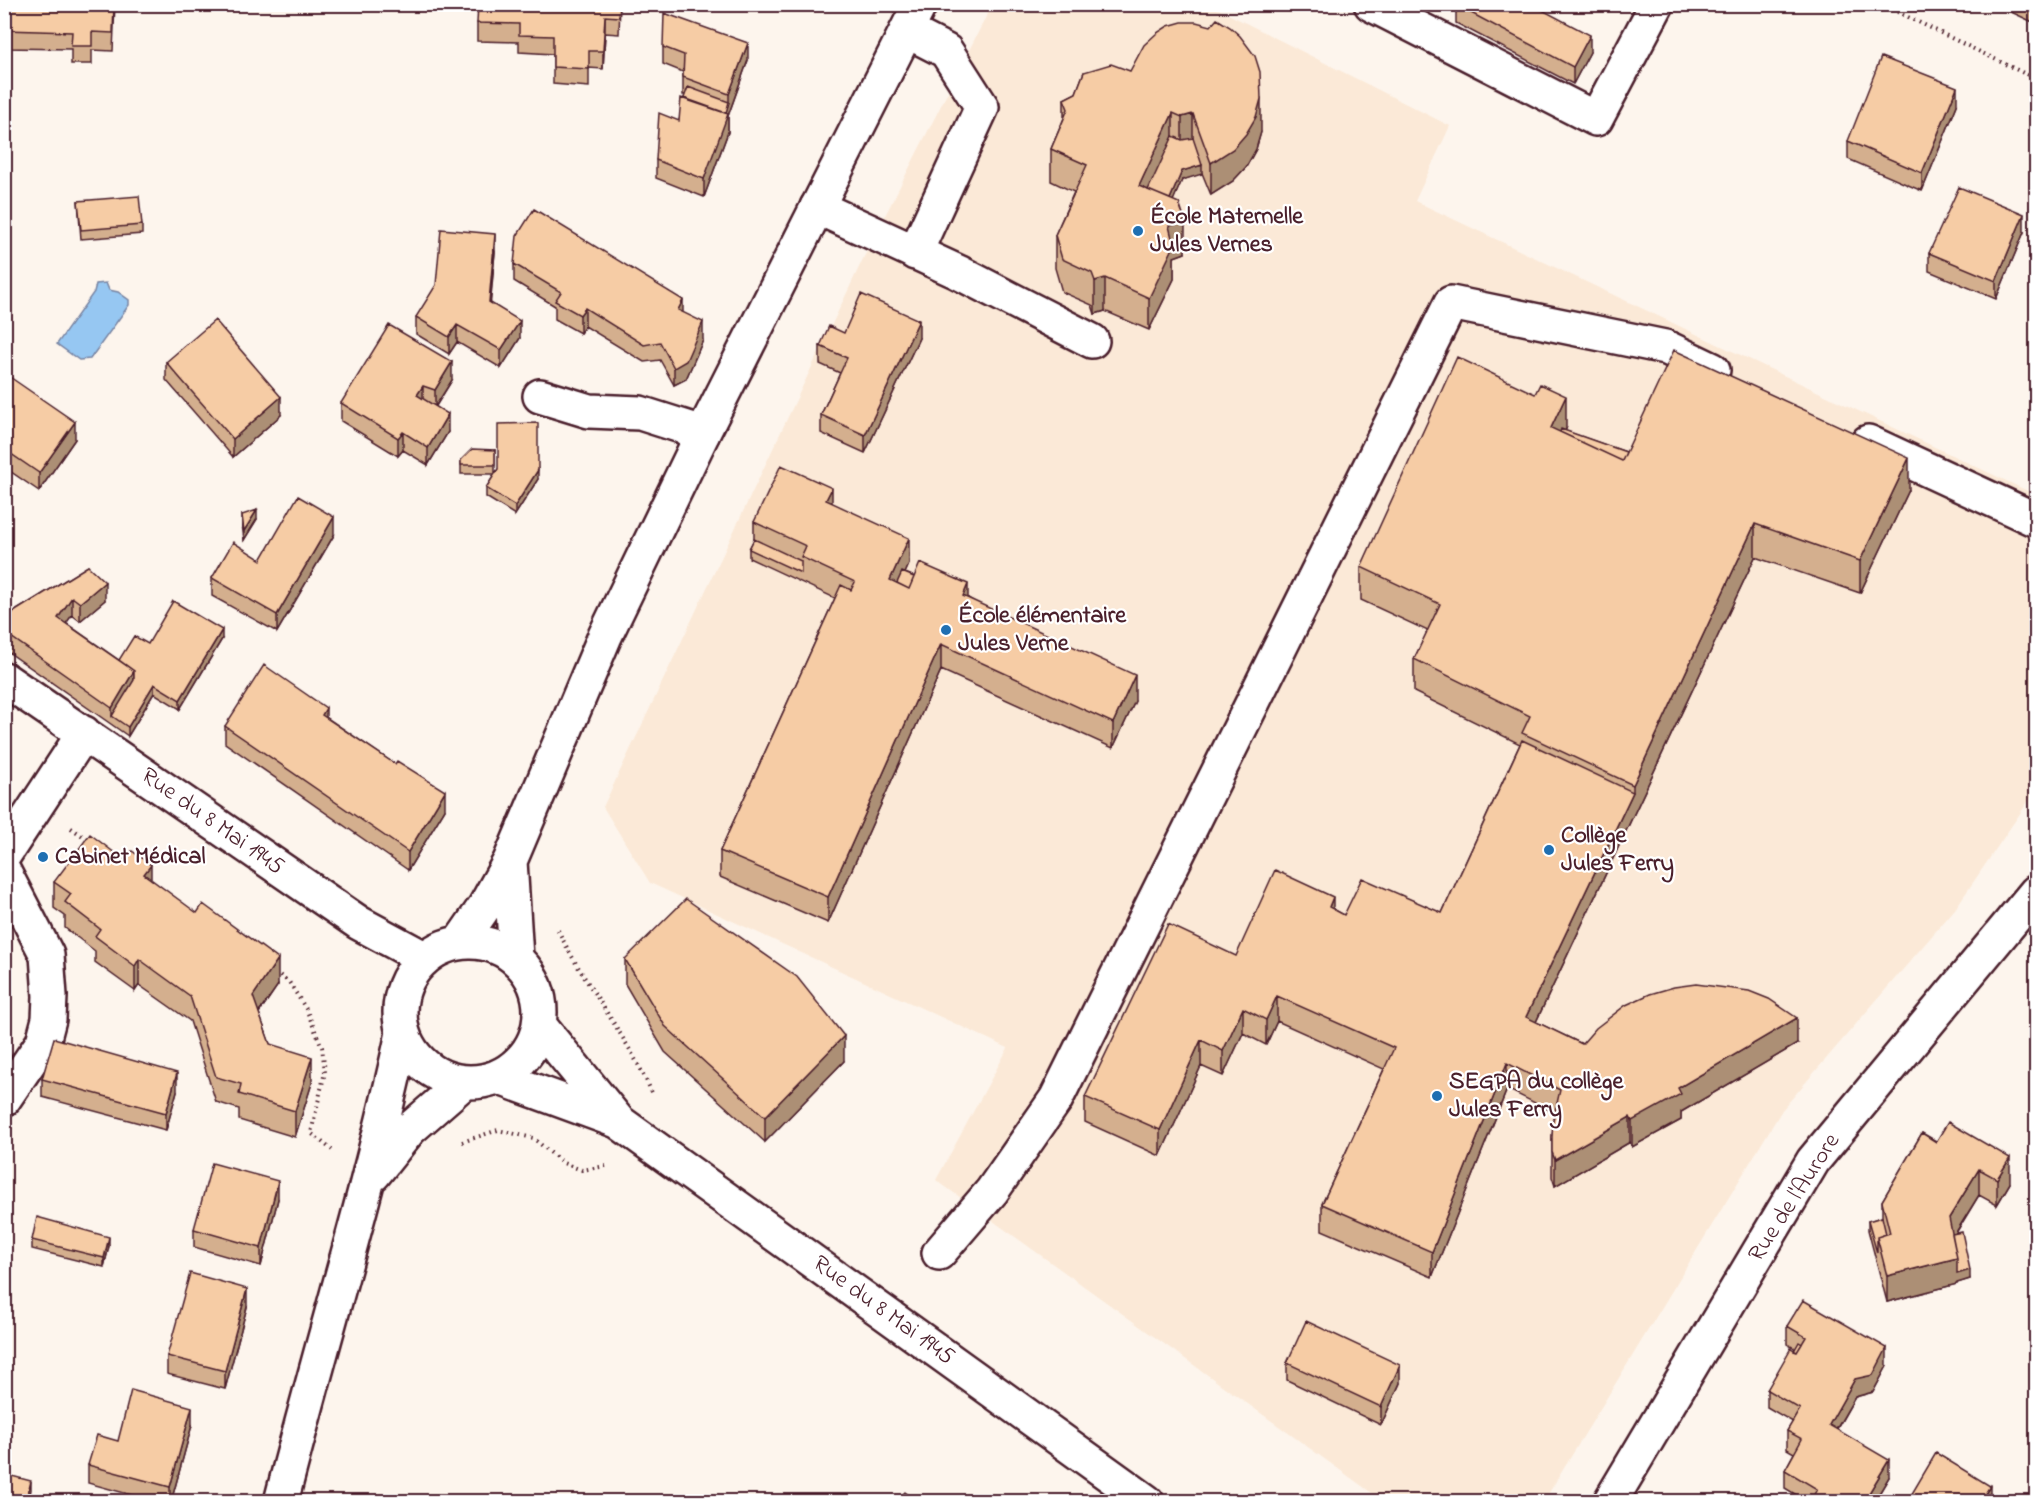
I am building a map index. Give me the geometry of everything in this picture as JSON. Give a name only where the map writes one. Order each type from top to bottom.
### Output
[{"type":"main road","points":[[1371,4],[1596,119],[1657,4]]},
{"type":"main road","points":[[460,942],[485,906],[510,861],[606,636],[703,433],[914,18],[946,51],[982,107],[915,253]]},
{"type":"main road","points":[[817,207],[1092,341]]},
{"type":"main road","points":[[939,1253],[992,1191],[1056,1099],[1451,303],[1665,347],[1739,382]]},
{"type":"main road","points":[[540,396],[589,411],[640,413],[703,433]]},
{"type":"main road","points":[[1845,431],[2037,520]]},
{"type":"main road","name":"Rue du 8 Mai 1945","points":[[6,682],[84,733],[359,923],[424,958]]},
{"type":"main road","points":[[4,855],[84,733]]},
{"type":"main road","points":[[510,861],[516,958]]},
{"type":"main road","points":[[4,872],[47,955],[50,996],[49,1019],[43,1042],[4,1099]]},
{"type":"main road","name":"Rue de l'Aurore","points":[[1610,1502],[1813,1161],[2037,891]]},
{"type":"main road","points":[[460,942],[490,944],[516,958],[529,972],[541,1002],[540,1026],[532,1048],[509,1071],[497,1077],[473,1083],[447,1079],[425,1066],[412,1052],[403,1033],[399,1011],[402,992],[409,977],[424,958],[438,949],[460,942]]},
{"type":"main road","name":"Rue du 8 Mai 1945","points":[[540,1026],[628,1129]]},
{"type":"main road","points":[[281,1502],[390,1095],[403,1033]]},
{"type":"main road","name":"Rue du 8 Mai 1945","points":[[497,1077],[628,1129],[1147,1502]]},
{"type":"main road","points":[[367,1182],[410,1130],[464,1082]]},
{"type":"path","points":[[1881,4],[2037,79]]},
{"type":"path","points":[[37,805],[91,841]]},
{"type":"path","points":[[457,1145],[498,1130],[533,1138],[563,1163],[582,1170],[610,1165],[628,1129],[651,1112],[653,1097],[620,1034],[570,954],[556,925]]},
{"type":"path","points":[[270,968],[289,982],[306,1009],[322,1047],[325,1072],[311,1133]]},
{"type":"shaded area","name":"Collège Jules Ferry","points":[[992,5],[1210,5],[1450,126],[1415,201],[2036,495],[2036,790],[1955,909],[1782,1110],[1544,1501],[1383,1501],[936,1180],[1008,1048],[650,883],[603,807],[862,261]]},
{"type":"water","points":[[106,283],[109,290],[118,292],[129,300],[129,305],[90,359],[79,360],[57,344],[94,292],[96,284]]},
{"type":"building","points":[[4,4],[114,4],[113,33],[92,32],[92,46],[71,46],[72,32],[4,30]]},
{"type":"building","points":[[478,4],[620,4],[619,17],[605,16],[603,51],[589,51],[589,69],[553,67],[553,36],[519,35],[519,24],[477,23]]},
{"type":"building","points":[[1456,4],[1531,4],[1590,35],[1573,67]]},
{"type":"building","points":[[664,13],[748,43],[729,94],[683,77],[684,55],[663,47]]},
{"type":"building","points":[[1217,19],[1240,36],[1255,56],[1260,72],[1261,99],[1256,117],[1246,134],[1233,149],[1211,163],[1193,114],[1182,117],[1173,113],[1139,186],[1179,203],[1185,221],[1169,226],[1174,246],[1149,298],[1105,278],[1095,281],[1092,273],[1062,259],[1055,235],[1087,165],[1051,149],[1068,109],[1064,99],[1076,93],[1084,72],[1111,64],[1130,71],[1144,45],[1168,26],[1182,22],[1196,22],[1211,26]]},
{"type":"building","points":[[1881,57],[1957,87],[1922,173],[1848,141]]},
{"type":"building","points":[[688,87],[729,102],[726,113],[684,98]]},
{"type":"building","points":[[681,98],[728,114],[704,179],[656,160],[659,113],[679,121]]},
{"type":"building","points":[[1173,136],[1182,140],[1193,138],[1202,165],[1182,171],[1170,199],[1148,190]]},
{"type":"building","points":[[1959,187],[2024,214],[1996,281],[1929,253]]},
{"type":"building","points":[[139,196],[142,225],[81,230],[78,201]]},
{"type":"building","points":[[534,209],[683,300],[678,310],[703,322],[686,361],[674,368],[660,342],[644,345],[585,308],[580,315],[555,301],[561,292],[514,264],[517,236]]},
{"type":"building","points":[[441,229],[495,234],[489,302],[520,321],[501,350],[457,325],[449,337],[416,317],[436,285]]},
{"type":"building","points":[[861,294],[919,320],[865,435],[821,415],[847,358],[820,346],[829,326],[844,333]]},
{"type":"building","points":[[215,320],[281,397],[233,439],[166,362]]},
{"type":"building","points":[[389,325],[452,362],[435,390],[423,386],[417,395],[448,414],[428,448],[403,432],[398,438],[341,403]]},
{"type":"building","points":[[1674,350],[1909,458],[1860,561],[1755,524],[1633,785],[1522,733],[1530,716],[1414,659],[1440,604],[1361,567],[1457,357],[1535,394],[1540,384],[1566,396],[1551,428],[1622,461]]},
{"type":"building","points":[[2037,363],[2037,380],[2034,380]]},
{"type":"building","points":[[4,373],[75,422],[39,473],[4,449]]},
{"type":"building","points":[[538,423],[538,470],[515,506],[486,488],[498,469],[498,424]]},
{"type":"building","points":[[1561,429],[1626,452],[1622,461],[1560,432]]},
{"type":"building","points":[[472,449],[495,450],[495,465],[461,465],[461,460]]},
{"type":"building","points":[[781,465],[832,488],[826,500],[909,538],[890,580],[909,589],[920,563],[968,584],[963,596],[1135,675],[1113,723],[941,644],[828,897],[720,851],[841,585],[851,590],[855,582],[801,557],[806,546],[754,522]]},
{"type":"building","points":[[298,496],[334,517],[277,615],[212,578],[233,542],[261,560]]},
{"type":"building","points":[[257,510],[244,531],[242,515]]},
{"type":"building","points":[[754,539],[801,561],[801,573],[749,549]]},
{"type":"building","points":[[88,566],[105,582],[80,603],[72,597],[58,618],[134,671],[112,708],[4,632],[4,618]]},
{"type":"building","points":[[902,572],[914,577],[909,589],[897,583]]},
{"type":"building","points":[[173,601],[222,630],[180,700],[154,684],[128,727],[112,716],[134,680],[134,671],[119,660],[134,636],[148,644]]},
{"type":"building","points":[[264,665],[326,708],[322,715],[395,764],[397,761],[445,791],[408,852],[225,726]]},
{"type":"building","points":[[1522,740],[1633,792],[1526,1017],[1582,1044],[1596,1028],[1626,1005],[1650,994],[1696,984],[1749,991],[1769,999],[1797,1018],[1678,1088],[1681,1094],[1632,1121],[1630,1117],[1555,1160],[1552,1152],[1553,1121],[1560,1090],[1507,1063],[1432,1252],[1322,1204],[1394,1048],[1277,996],[1266,1020],[1243,1008],[1223,1051],[1201,1040],[1160,1130],[1085,1097],[1168,924],[1236,956],[1275,870],[1333,897],[1329,907],[1344,915],[1362,878],[1442,913]]},
{"type":"building","points":[[90,834],[124,860],[132,851],[151,865],[144,874],[197,913],[203,904],[278,959],[253,996],[270,1044],[312,1057],[295,1111],[239,1094],[241,1084],[216,1077],[190,996],[139,959],[135,966],[95,936],[100,929],[65,902],[71,894],[54,882]]},
{"type":"building","points":[[686,899],[797,977],[844,1036],[765,1117],[665,1026],[625,959]]},
{"type":"building","points":[[54,1038],[177,1073],[166,1113],[42,1079]]},
{"type":"building","points":[[1948,1122],[2010,1158],[1997,1179],[1979,1169],[1949,1218],[1957,1258],[1887,1276],[1877,1237],[1890,1233],[1882,1201],[1922,1133],[1936,1142]]},
{"type":"building","points":[[212,1163],[278,1181],[261,1248],[194,1229]]},
{"type":"building","points":[[37,1217],[109,1237],[104,1258],[32,1240]]},
{"type":"building","points":[[1882,1217],[1886,1234],[1877,1237],[1877,1253],[1868,1221]]},
{"type":"building","points":[[1962,1232],[1970,1270],[1957,1274],[1957,1258],[1952,1234]]},
{"type":"building","points":[[190,1273],[247,1289],[225,1371],[167,1356]]},
{"type":"building","points":[[1803,1300],[1887,1348],[1873,1375],[1855,1379],[1829,1425],[1889,1460],[1869,1493],[1885,1502],[1810,1502],[1817,1489],[1785,1470],[1802,1439],[1787,1431],[1800,1409],[1767,1390],[1791,1348],[1797,1352],[1806,1337],[1787,1326]]},
{"type":"building","points":[[1306,1321],[1400,1365],[1381,1407],[1287,1363]]},
{"type":"building","points":[[1799,1342],[1802,1344],[1797,1352],[1794,1351]]},
{"type":"building","points":[[131,1390],[192,1407],[170,1487],[88,1465],[97,1435],[118,1441]]},
{"type":"building","points":[[1936,1453],[1990,1486],[1980,1502],[1952,1500],[1951,1502],[1907,1502]]},
{"type":"building","points":[[4,1474],[31,1481],[26,1502],[4,1502]]},
{"type":"building","points":[[905,1492],[918,1502],[896,1502]]},
{"type":"building","points":[[2037,1492],[2037,1502],[2031,1502]]},
{"type":"place","name":"École Maternelle Jules Vernes","points":[[1138,231]]},
{"type":"place","name":"École élémentaire Jules Verne","points":[[946,630]]},
{"type":"place","name":"Collège Jules Ferry","points":[[1549,850]]},
{"type":"place","name":"Cabinet Médical","points":[[43,857]]},
{"type":"place","name":"SEGPA du collège Jules Ferry","points":[[1437,1096]]}]
